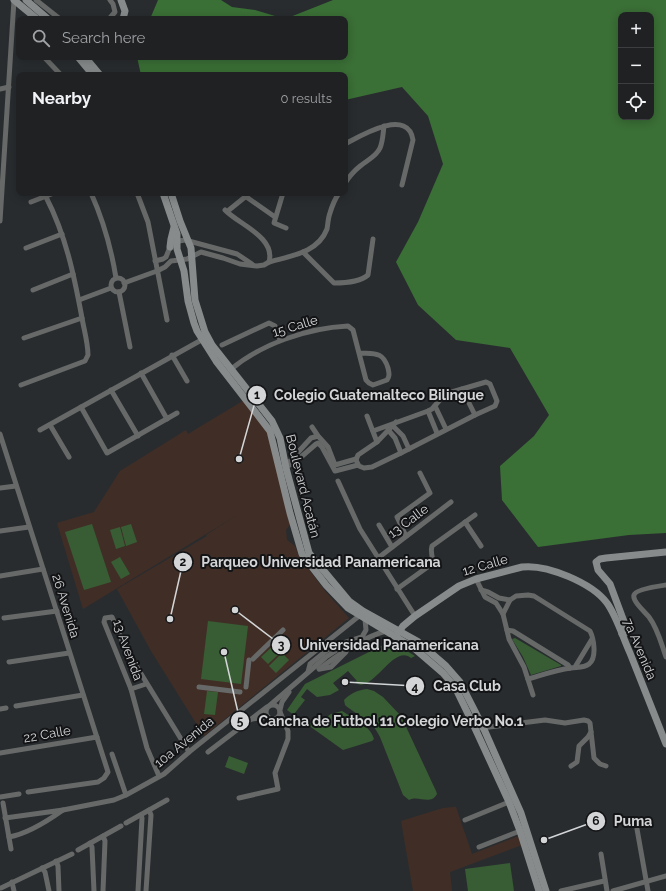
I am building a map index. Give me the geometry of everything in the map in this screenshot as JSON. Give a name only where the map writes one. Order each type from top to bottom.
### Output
[{"type":"main road","points":[[14,0],[33,16]]},
{"type":"main road","points":[[26,0],[45,16]]},
{"type":"main road","points":[[121,0],[125,8],[124,16]]},
{"type":"main road","points":[[80,60],[90,72]]},
{"type":"main road","points":[[88,60],[98,72]]},
{"type":"main road","name":"Boulevard Acatán","points":[[165,196],[177,234],[177,249],[184,271],[188,301],[194,323],[228,372],[274,424],[280,438],[290,513],[302,554],[310,566],[348,608],[362,618],[422,645],[460,682],[483,727],[521,813],[546,891]]},
{"type":"main road","name":"Boulevard Acatán","points":[[172,196],[192,250],[195,300],[205,338]]},
{"type":"main road","points":[[170,247],[170,239],[174,227]]},
{"type":"main road","name":"Boulevard Acatán","points":[[285,468],[309,553],[349,601],[398,634],[426,657],[450,680],[455,687],[509,802],[539,891]]},
{"type":"main road","points":[[622,634],[626,632],[626,627],[610,584],[598,569],[596,564],[597,561],[606,558],[665,552]]},
{"type":"main road","name":"12 Calle","points":[[398,634],[415,616],[459,586],[476,579],[529,566],[545,569],[573,578]]},
{"type":"main road","name":"7a Avenida","points":[[573,578],[606,601],[622,634],[666,744]]},
{"type":"street","points":[[0,221],[3,133],[14,0]]},
{"type":"street","points":[[36,0],[56,16]]},
{"type":"street","points":[[110,0],[113,4],[115,12],[112,16]]},
{"type":"street","points":[[47,60],[57,72]]},
{"type":"street","points":[[0,89],[8,87]]},
{"type":"street","points":[[348,142],[368,132],[393,124],[408,130],[412,135],[413,140],[402,185]]},
{"type":"street","points":[[348,178],[360,166],[376,154],[380,148],[384,126]]},
{"type":"street","points":[[21,385],[86,359],[88,353],[73,274],[56,216],[46,196],[31,202]]},
{"type":"street","points":[[92,196],[109,237],[116,278]]},
{"type":"street","points":[[138,196],[148,222],[167,320]]},
{"type":"street","points":[[246,196],[227,210],[230,215],[260,236],[266,243],[270,252],[269,262]]},
{"type":"street","points":[[248,196],[275,216]]},
{"type":"street","points":[[282,196],[274,223],[286,228]]},
{"type":"street","points":[[124,283],[157,272],[171,261],[187,259],[201,252],[240,264],[264,265],[269,262],[303,252],[314,246],[323,237],[330,212],[338,196]]},
{"type":"street","points":[[26,248],[62,234]]},
{"type":"street","points":[[303,252],[334,283],[350,282],[364,278],[368,275],[373,239]]},
{"type":"street","points":[[155,261],[166,257],[170,247],[182,240],[237,254],[253,264]]},
{"type":"street","points":[[170,247],[171,261]]},
{"type":"street","points":[[33,290],[73,274]]},
{"type":"street","points":[[116,278],[120,279],[124,283]]},
{"type":"street","points":[[111,288],[111,283],[116,278]]},
{"type":"street","points":[[119,292],[123,290],[124,283]]},
{"type":"street","points":[[79,300],[111,288]]},
{"type":"street","points":[[111,288],[115,292],[119,292]]},
{"type":"street","points":[[119,292],[130,347]]},
{"type":"street","points":[[24,338],[82,318]]},
{"type":"street","points":[[222,345],[267,323],[275,326],[280,340]]},
{"type":"street","name":"15 Calle","points":[[228,372],[246,358],[280,340],[326,328],[348,326],[353,330],[366,380],[373,385],[387,380],[390,374],[384,358],[378,354],[359,353]]},
{"type":"street","points":[[40,430],[205,338]]},
{"type":"street","points":[[172,356],[187,381]]},
{"type":"street","points":[[141,373],[167,419]]},
{"type":"street","points":[[357,462],[363,468],[369,468],[409,449],[437,433],[495,406],[497,401],[490,384],[486,382],[443,395],[435,406],[428,411],[373,431]]},
{"type":"street","points":[[462,389],[475,415]]},
{"type":"street","points":[[111,390],[138,436]]},
{"type":"street","points":[[435,406],[446,429]]},
{"type":"street","points":[[81,407],[107,453],[177,413]]},
{"type":"street","points":[[428,411],[437,433]]},
{"type":"street","points":[[367,416],[377,442]]},
{"type":"street","points":[[357,462],[358,455],[377,442],[395,424]]},
{"type":"street","points":[[395,424],[409,449]]},
{"type":"street","points":[[50,425],[69,457]]},
{"type":"street","points":[[312,427],[335,465],[357,462]]},
{"type":"street","points":[[389,431],[396,438],[401,453]]},
{"type":"street","name":"26 Avenida","points":[[0,434],[1,443],[57,611],[69,653],[108,772],[104,778],[98,782],[28,792]]},
{"type":"street","points":[[285,468],[311,438],[318,436]]},
{"type":"street","points":[[285,468],[293,464],[316,444],[323,445]]},
{"type":"street","points":[[323,445],[333,469],[337,471],[357,462]]},
{"type":"street","points":[[406,536],[397,517],[430,492],[420,473]]},
{"type":"street","points":[[338,480],[360,529],[415,616]]},
{"type":"street","points":[[0,488],[16,486]]},
{"type":"street","name":"13 Calle","points":[[378,558],[451,502]]},
{"type":"street","points":[[398,589],[429,566],[433,559],[432,546],[475,515]]},
{"type":"street","points":[[465,522],[481,546]]},
{"type":"street","points":[[379,525],[392,547]]},
{"type":"street","points":[[0,531],[29,527]]},
{"type":"street","points":[[0,576],[43,569]]},
{"type":"street","points":[[476,579],[485,597],[496,603],[503,614],[509,639],[524,667],[533,695]]},
{"type":"street","points":[[666,585],[638,591],[634,594],[634,599],[654,624],[666,657]]},
{"type":"street","points":[[481,590],[499,598],[510,600]]},
{"type":"street","points":[[503,614],[510,600],[516,596],[534,596],[590,631],[593,638],[594,656],[587,666],[572,667],[528,679]]},
{"type":"street","points":[[496,603],[499,598]]},
{"type":"street","points":[[4,618],[57,611]]},
{"type":"street","name":"13 Avenida","points":[[159,776],[147,748],[131,689],[104,622],[105,618],[110,616],[113,619],[124,645],[146,684],[189,752]]},
{"type":"street","points":[[308,673],[319,669],[350,644],[364,635],[366,630],[362,618]]},
{"type":"street","name":"10a Avenida","points":[[5,818],[108,802],[126,795],[159,776],[362,618]]},
{"type":"street","points":[[246,687],[251,660],[284,630]]},
{"type":"street","points":[[208,752],[292,687],[331,653],[386,630]]},
{"type":"street","points":[[507,630],[513,631],[572,667]]},
{"type":"street","points":[[572,667],[593,638]]},
{"type":"street","points":[[9,662],[69,653]]},
{"type":"street","points":[[131,689],[146,684]]},
{"type":"street","points":[[199,687],[240,692]]},
{"type":"street","points":[[250,720],[277,718],[282,702],[292,687]]},
{"type":"street","points":[[16,706],[83,696]]},
{"type":"street","points":[[239,798],[278,789],[275,772],[288,739],[288,731],[280,711],[275,705],[268,706]]},
{"type":"street","points":[[268,706],[266,711],[270,718],[287,726]]},
{"type":"street","points":[[0,709],[6,708]]},
{"type":"street","points":[[476,730],[483,727],[545,720],[565,722],[588,720],[590,723],[594,758],[600,764],[606,766]]},
{"type":"street","points":[[571,766],[577,762],[579,746],[588,737],[591,731]]},
{"type":"street","name":"22 Calle","points":[[0,753],[97,737]]},
{"type":"street","points":[[112,754],[126,795]]},
{"type":"street","points":[[0,797],[19,794]]},
{"type":"street","points":[[78,850],[167,800]]},
{"type":"street","points":[[465,820],[509,802]]},
{"type":"street","points":[[3,803],[11,849]]},
{"type":"street","name":"10a Avenida","points":[[9,837],[53,817],[63,810]]},
{"type":"street","points":[[146,891],[151,815],[148,810]]},
{"type":"street","points":[[138,891],[141,815]]},
{"type":"street","points":[[636,829],[648,891]]},
{"type":"street","points":[[479,847],[520,831]]},
{"type":"street","points":[[103,836],[105,841],[103,891]]},
{"type":"street","points":[[90,843],[92,847],[94,891]]},
{"type":"street","points":[[1,888],[72,854]]},
{"type":"street","points":[[600,854],[606,891]]},
{"type":"street","points":[[56,861],[58,866],[59,891]]},
{"type":"street","points":[[42,868],[45,872],[49,891]]},
{"type":"street","points":[[613,891],[666,876]]},
{"type":"street","points":[[561,891],[604,881]]},
{"type":"street","points":[[12,882],[14,891]]},
{"type":"shaded area","points":[[246,399],[269,433],[291,523],[286,530],[287,540],[295,546],[299,556],[325,591],[349,618],[204,736],[151,651],[117,589],[207,536],[206,535],[239,514],[83,609],[57,523],[94,512],[120,471],[186,430],[188,434]]},
{"type":"shaded area","points":[[456,807],[472,854],[518,836],[522,845],[450,872],[452,891],[413,891],[401,821],[443,808]]},
{"type":"green space","points":[[158,0],[221,0],[232,7],[255,10],[275,16],[151,16]]},
{"type":"green space","points":[[333,0],[666,0],[666,533],[629,535],[538,547],[502,500],[500,466],[534,436],[549,415],[510,348],[456,340],[418,305],[396,262],[418,222],[443,164],[428,116],[402,87],[348,99],[348,72],[140,72],[138,60],[348,60],[348,16],[293,16]]},
{"type":"green space","points":[[92,524],[111,582],[84,590],[65,532]]},
{"type":"green space","points":[[131,524],[137,542],[126,546],[121,527]]},
{"type":"green space","points":[[120,527],[125,546],[116,549],[110,530]]},
{"type":"green space","points":[[120,557],[130,574],[121,579],[111,562]]},
{"type":"green space","points":[[208,621],[248,626],[241,684],[201,679]]},
{"type":"green space","points":[[515,638],[561,666],[531,675],[523,657],[512,639]]},
{"type":"green space","points":[[391,641],[415,656],[411,658],[404,655],[397,658],[375,677],[361,685],[355,682],[357,681],[348,671],[333,683],[339,690],[330,695],[317,697],[307,689],[301,697],[305,700],[294,714],[305,722],[306,720],[312,724],[318,723],[331,714],[342,711],[356,719],[369,730],[374,739],[372,741],[343,750],[287,710],[305,684]]},
{"type":"green space","points":[[274,645],[281,652],[268,664],[261,657]]},
{"type":"green space","points":[[282,653],[289,660],[276,673],[269,666]]},
{"type":"green space","points":[[367,689],[374,691],[383,697],[401,716],[436,791],[437,794],[431,799],[409,800],[403,795],[380,737],[373,726],[345,705],[344,700],[349,695]]},
{"type":"green space","points":[[207,691],[218,692],[215,715],[204,714]]},
{"type":"green space","points":[[229,756],[248,763],[244,774],[225,767]]},
{"type":"green space","points":[[510,863],[514,891],[468,891],[465,869]]},
{"type":"place","name":"Colegio Guatemalteco Bilingue","points":[[239,459]]},
{"type":"place","name":"Universidad Panamericana","points":[[235,610]]},
{"type":"place","name":"Parqueo Universidad Panamericana","points":[[170,619]]},
{"type":"place","name":"Cancha de Futbol 11 Colegio Verbo No.1","points":[[224,652]]},
{"type":"place","name":"Casa Club","points":[[345,682]]},
{"type":"place","name":"Puma","points":[[544,840]]}]
